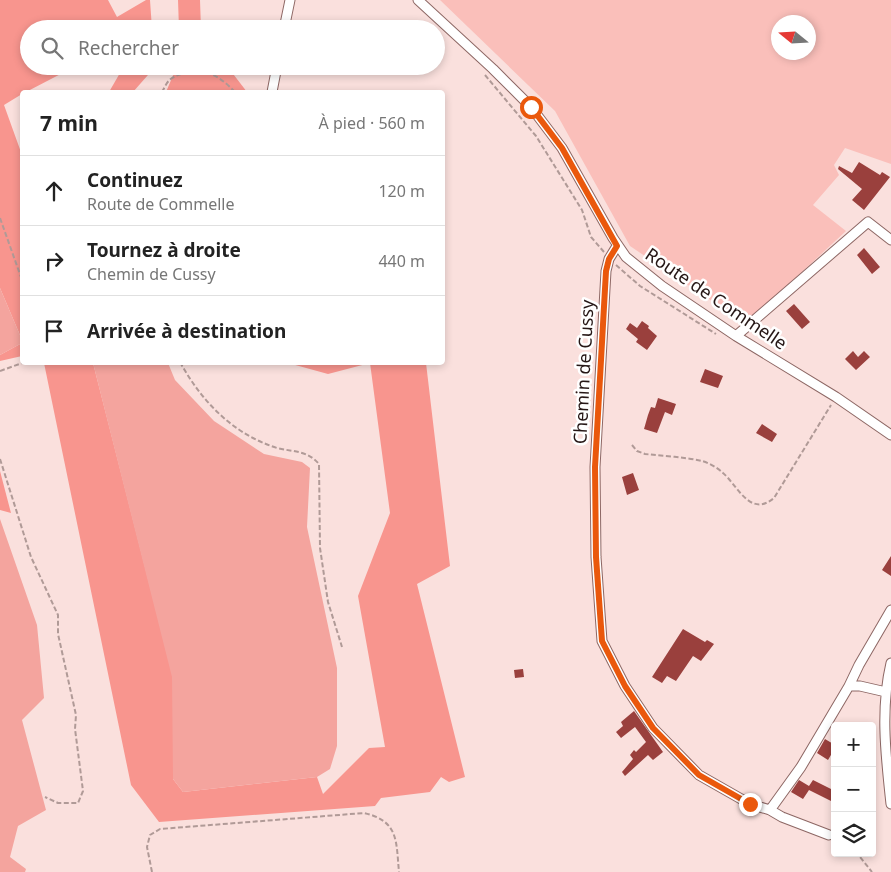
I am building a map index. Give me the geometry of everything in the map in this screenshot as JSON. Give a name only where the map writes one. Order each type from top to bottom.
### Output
[{"type":"street","points":[[286,20],[290,0]]},
{"type":"street","name":"Route de Commelle","points":[[418,0],[440,20]]},
{"type":"street","name":"Route de Commelle","points":[[445,24],[493,68],[531,107],[562,148],[617,246],[626,257],[644,272],[736,336],[836,397],[891,435]]},
{"type":"street","points":[[272,90],[275,75]]},
{"type":"street","points":[[736,336],[868,222],[891,240]]},
{"type":"street","name":"Chemin de Cussy","points":[[617,246],[609,259],[606,271],[595,467],[596,557],[602,641],[625,686],[653,728],[699,775],[750,804],[770,810],[782,817],[829,835]]},
{"type":"street","points":[[770,810],[801,767],[891,610]]},
{"type":"street","points":[[891,663],[884,719],[891,804]]},
{"type":"street","points":[[849,686],[860,686],[886,692]]},
{"type":"path","points":[[480,69],[536,136],[582,210],[591,236],[609,259],[640,286],[715,334],[736,336]]},
{"type":"path","points":[[163,90],[173,77],[180,75]]},
{"type":"path","points":[[212,75],[225,82],[233,90]]},
{"type":"path","points":[[0,218],[20,274]]},
{"type":"path","points":[[0,371],[20,364]]},
{"type":"path","points":[[182,365],[192,384],[205,401],[251,438],[278,448],[313,456],[320,464],[320,548],[328,602],[342,647]]},
{"type":"path","points":[[632,444],[638,451],[645,454],[702,462],[712,466],[727,477],[748,501],[761,504],[774,498],[836,397]]},
{"type":"path","points":[[0,459],[31,557],[58,615],[58,634],[76,715],[75,729],[83,791],[81,798],[78,802],[58,803],[44,797]]},
{"type":"path","points":[[152,872],[147,847],[150,835],[160,829],[364,813],[377,816],[388,823],[396,836],[399,872]]},
{"type":"path","points":[[860,857],[872,872]]},
{"type":"shaded area","points":[[0,0],[108,0],[117,17],[146,0],[150,0],[151,20],[20,20],[20,75],[59,75],[30,90],[20,90],[20,95],[4,105],[20,149],[20,335],[0,288]]},
{"type":"shaded area","points":[[178,0],[200,0],[201,20],[179,20]]},
{"type":"shaded area","points":[[440,0],[891,0],[891,164],[845,148],[834,165],[839,175],[813,205],[846,231],[746,324],[630,246],[555,111]]},
{"type":"shaded area","points":[[119,75],[148,75],[135,90],[110,90]]},
{"type":"shaded area","points":[[173,75],[234,75],[245,90],[167,90]]},
{"type":"shaded area","points":[[0,288],[20,335],[20,344],[0,355]]},
{"type":"shaded area","points":[[20,344],[20,356],[0,361],[0,355]]},
{"type":"shaded area","points":[[44,365],[94,365],[173,677],[173,779],[183,792],[317,777],[323,794],[369,748],[385,747],[358,596],[390,513],[370,365],[426,365],[450,566],[417,584],[465,777],[449,782],[441,777],[430,792],[381,798],[375,806],[159,822],[131,785]]},
{"type":"shaded area","points":[[94,365],[169,365],[175,380],[214,421],[264,454],[302,462],[310,468],[307,527],[337,668],[337,746],[330,769],[317,777],[183,792],[173,779],[172,677]]},
{"type":"shaded area","points":[[295,365],[362,365],[328,374]]},
{"type":"shaded area","points":[[0,471],[11,513],[0,510]]},
{"type":"shaded area","points":[[0,519],[37,625],[44,698],[22,720],[46,810],[18,826],[10,857],[26,869],[25,872],[0,872]]},
{"type":"building","points":[[859,162],[880,175],[882,172],[890,177],[864,210],[852,200],[862,189],[838,169],[839,166],[852,173]]},
{"type":"building","points":[[864,248],[880,267],[872,274],[857,255]]},
{"type":"building","points":[[794,304],[810,322],[802,329],[786,311]]},
{"type":"building","points":[[642,321],[657,336],[647,350],[636,342],[638,339],[626,329],[630,323],[637,328]]},
{"type":"building","points":[[853,351],[858,357],[864,351],[870,357],[856,370],[845,359]]},
{"type":"building","points":[[705,369],[723,376],[718,388],[700,382]]},
{"type":"building","points":[[658,398],[676,404],[672,415],[665,412],[657,433],[644,429],[651,407],[655,408]]},
{"type":"building","points":[[762,424],[777,434],[772,442],[756,433]]},
{"type":"building","points":[[633,473],[639,490],[627,495],[622,477]]},
{"type":"building","points":[[891,556],[891,576],[882,570]]},
{"type":"building","points":[[683,629],[705,642],[707,640],[714,644],[701,661],[693,656],[676,681],[667,676],[662,683],[652,677]]},
{"type":"building","points":[[523,669],[524,677],[515,678],[514,670]]},
{"type":"building","points":[[634,711],[663,752],[653,760],[648,755],[625,776],[622,772],[633,759],[630,755],[646,742],[635,727],[621,738],[616,732],[623,726],[621,722]]},
{"type":"building","points":[[825,739],[831,743],[831,755],[828,760],[817,753]]},
{"type":"building","points":[[799,780],[809,786],[813,780],[831,789],[831,801],[809,790],[803,799],[791,792]]},
{"type":"route","points":[[531,107],[562,148],[617,246],[609,259],[606,271],[595,467],[596,557],[602,641],[625,686],[653,728],[699,775],[750,804]]}]
